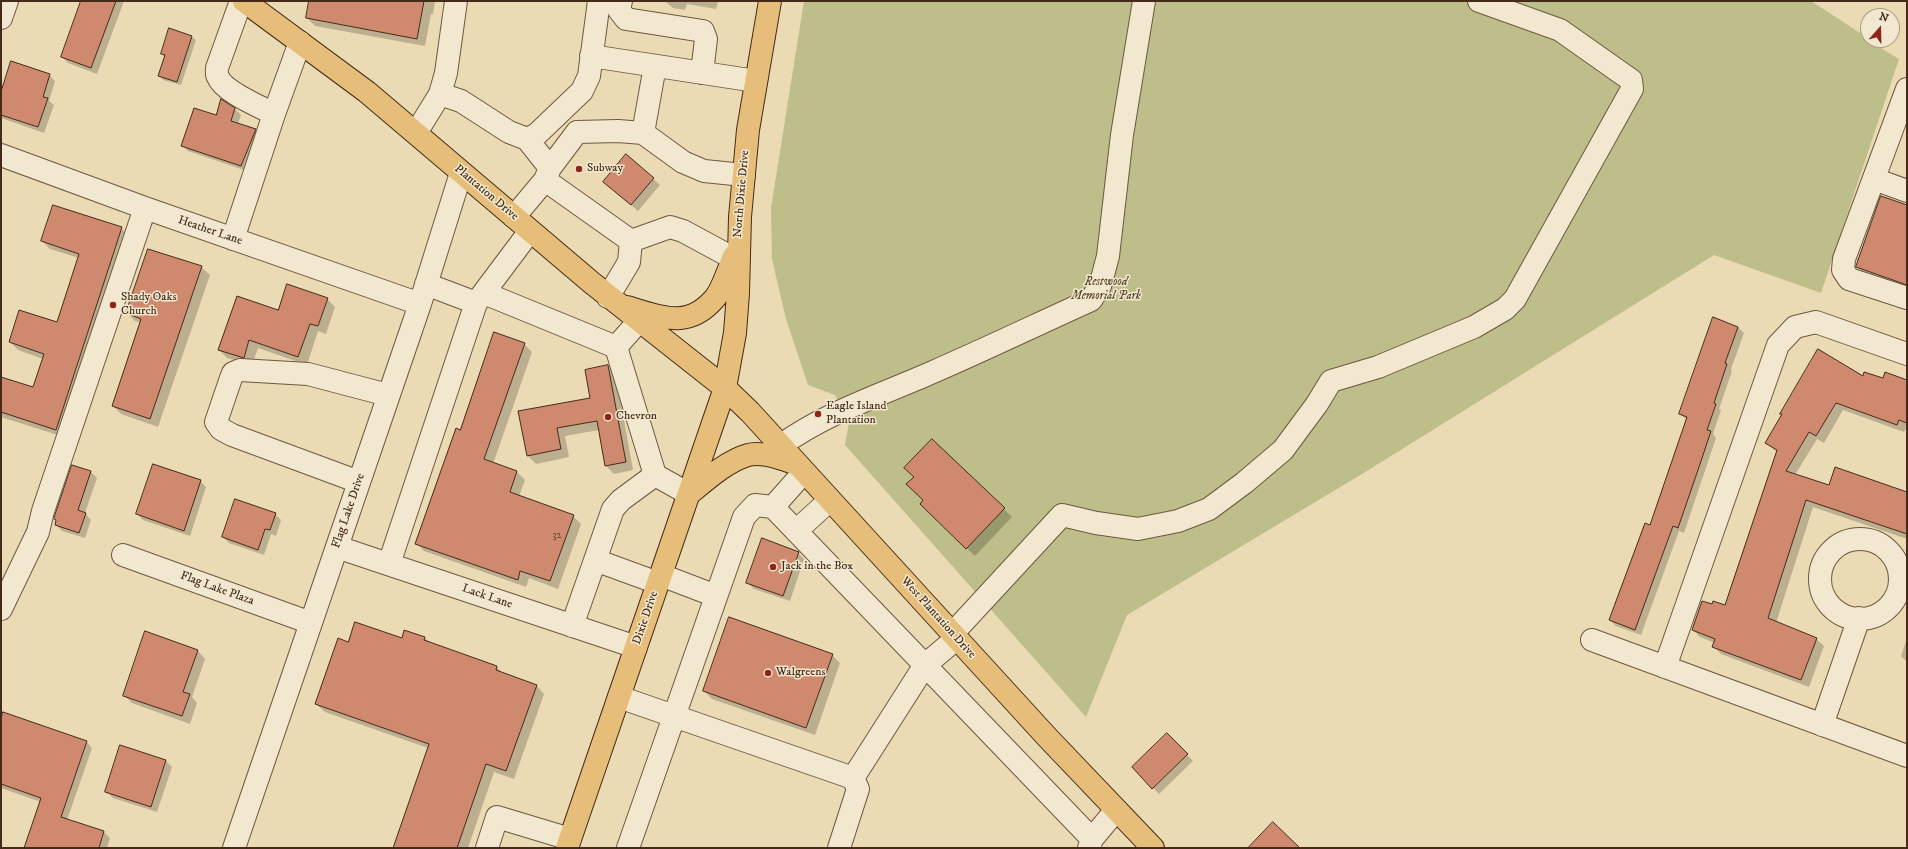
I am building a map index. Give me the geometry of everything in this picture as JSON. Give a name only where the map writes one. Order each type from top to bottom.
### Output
[{"type":"main road","name":"Plantation Drive","points":[[243,1],[367,92],[613,300],[725,388]]},
{"type":"main road","name":"North Dixie Drive","points":[[725,388],[734,332],[738,293],[736,253],[748,130],[770,1]]},
{"type":"main road","points":[[613,300],[667,319],[692,317],[716,298],[736,253]]},
{"type":"main road","name":"West Plantation Drive","points":[[725,388],[750,412],[954,636],[1116,810],[1145,845]]},
{"type":"main road","name":"Dixie Drive","points":[[568,844],[725,388]]},
{"type":"main road","points":[[689,494],[718,470],[749,455],[773,456],[800,468]]},
{"type":"street","points":[[1,18],[7,1]]},
{"type":"street","points":[[243,1],[217,68],[217,76],[222,85],[274,114]]},
{"type":"street","points":[[416,133],[440,94],[446,73],[456,1]]},
{"type":"street","points":[[527,139],[537,134],[582,91],[589,76],[599,1]]},
{"type":"street","points":[[621,1],[620,10],[626,19],[702,31],[706,39],[702,73]]},
{"type":"street","points":[[780,446],[799,432],[824,418],[933,373],[1091,300],[1100,286],[1108,256],[1122,135],[1144,1]]},
{"type":"street","points":[[853,778],[925,665],[954,636],[1062,515],[1096,523],[1138,529],[1178,522],[1209,509],[1244,483],[1283,450],[1317,404],[1331,381],[1378,367],[1474,327],[1506,309],[1515,300],[1632,89],[1631,80],[1560,30],[1479,1]]},
{"type":"street","points":[[233,239],[274,114],[300,42]]},
{"type":"street","points":[[591,56],[756,81]]},
{"type":"street","points":[[644,133],[655,66]]},
{"type":"street","points":[[1907,90],[1903,115],[1874,179],[1844,259],[1843,270],[1849,279],[1907,298]]},
{"type":"street","points":[[440,94],[461,101],[509,132],[527,139],[547,174],[631,241]]},
{"type":"street","points":[[389,564],[480,298],[522,224],[547,174],[577,132],[618,131],[644,133],[684,162],[704,171],[744,175]]},
{"type":"street","name":"Heather Lane","points":[[1,155],[233,239],[423,294],[480,298],[616,347]]},
{"type":"street","name":"Flag Lake Drive","points":[[234,848],[423,294],[461,173]]},
{"type":"street","points":[[1874,179],[1907,191]]},
{"type":"street","points":[[1,609],[38,532],[43,511],[145,208]]},
{"type":"street","points":[[631,241],[670,227],[736,253]]},
{"type":"street","points":[[613,300],[629,262],[631,241]]},
{"type":"street","points":[[639,321],[616,347],[655,475],[689,494]]},
{"type":"street","points":[[1665,667],[1778,346],[1795,327],[1816,322],[1907,354]]},
{"type":"street","points":[[359,482],[232,435],[221,429],[216,422],[217,416],[233,373],[240,370],[308,374],[388,395]]},
{"type":"street","points":[[773,507],[800,468]]},
{"type":"street","points":[[572,626],[613,509],[621,500],[655,475]]},
{"type":"street","points":[[796,531],[830,500]]},
{"type":"street","points":[[628,848],[744,517],[755,505],[773,507],[925,665],[1091,844],[1116,810]]},
{"type":"street","name":"Lack Lane","points":[[337,546],[636,647]]},
{"type":"street","name":"Flag Lake Plaza","points":[[123,555],[311,623]]},
{"type":"street","points":[[595,560],[716,596]]},
{"type":"street","points":[[1822,725],[1859,618]]},
{"type":"street","points":[[1592,640],[1907,756]]},
{"type":"street","points":[[619,697],[853,778],[858,789],[839,848]]},
{"type":"street","points":[[487,848],[497,817],[568,844]]},
{"type":"green space","name":"Restwood Memorial Park","points":[[804,1],[1811,1],[1860,33],[1860,48],[1881,48],[1899,59],[1821,293],[1714,255],[1362,474],[1127,615],[1086,717],[845,445],[849,423],[835,395],[808,385],[786,319],[772,259],[771,208]]},
{"type":"building","points":[[81,1],[116,1],[91,68],[61,57]]},
{"type":"building","points":[[309,1],[424,1],[417,39],[306,18]]},
{"type":"building","points":[[169,28],[192,36],[177,82],[158,76],[165,55],[161,54]]},
{"type":"building","points":[[11,61],[50,74],[43,97],[48,98],[38,127],[1,115],[1,92]]},
{"type":"building","points":[[221,99],[235,108],[231,121],[256,129],[241,166],[181,146],[194,108],[216,115]]},
{"type":"building","points":[[626,154],[654,178],[631,205],[603,182]]},
{"type":"building","points":[[1881,196],[1907,205],[1907,285],[1856,267]]},
{"type":"building","points":[[53,205],[122,227],[56,430],[1,412],[1,377],[33,387],[44,354],[9,342],[19,310],[57,322],[79,254],[41,241]]},
{"type":"building","points":[[148,249],[202,266],[150,419],[112,406],[141,319],[126,313]]},
{"type":"building","points":[[287,284],[328,298],[318,326],[310,324],[298,357],[249,340],[244,358],[218,350],[237,296],[278,310]]},
{"type":"building","points":[[1713,317],[1738,327],[1725,363],[1727,364],[1707,430],[1711,431],[1699,467],[1678,528],[1673,526],[1635,630],[1609,620],[1645,523],[1650,525],[1687,417],[1679,414]]},
{"type":"building","points":[[494,332],[525,343],[484,459],[517,471],[510,492],[574,515],[550,581],[520,571],[518,580],[415,544],[456,428],[460,430]]},
{"type":"building","points":[[1818,349],[1863,376],[1864,372],[1883,378],[1885,372],[1907,380],[1907,423],[1899,420],[1897,425],[1836,403],[1816,436],[1809,432],[1786,471],[1829,485],[1835,467],[1907,492],[1907,534],[1806,500],[1768,618],[1817,638],[1801,680],[1712,647],[1715,639],[1692,630],[1702,601],[1712,604],[1713,601],[1725,605],[1777,450],[1765,443]]},
{"type":"building","points":[[608,365],[626,462],[605,466],[597,421],[557,428],[561,449],[527,456],[518,411],[590,398],[585,370]]},
{"type":"building","points":[[932,439],[1005,508],[966,549],[920,504],[923,500],[906,484],[914,477],[904,468]]},
{"type":"building","points":[[153,464],[201,480],[184,531],[136,514]]},
{"type":"building","points":[[72,465],[91,471],[78,510],[86,513],[79,533],[55,525],[56,520],[54,519]]},
{"type":"building","points":[[235,499],[276,513],[270,530],[265,529],[258,550],[222,537]]},
{"type":"building","name":"Jack in the Box","points":[[762,538],[799,552],[783,596],[746,583]]},
{"type":"building","name":"Walgreens","points":[[729,617],[833,654],[806,728],[703,691]]},
{"type":"building","points":[[355,622],[402,638],[404,630],[425,637],[424,640],[497,666],[496,670],[537,685],[506,771],[486,764],[457,848],[393,848],[429,744],[315,704],[338,638],[348,642]]},
{"type":"building","points":[[145,631],[198,650],[183,692],[190,694],[182,716],[123,696]]},
{"type":"building","points":[[3,712],[87,741],[61,817],[104,831],[99,848],[24,848],[41,798],[1,784],[1,719]]},
{"type":"building","points":[[1167,733],[1188,754],[1152,789],[1132,767]]},
{"type":"building","points":[[120,745],[166,760],[151,807],[105,792]]},
{"type":"building","points":[[1273,822],[1300,848],[1248,848]]},
{"type":"place","name":"Subway","points":[[579,169]]},
{"type":"place","name":"Shady Oaks Church","points":[[113,305]]},
{"type":"place","name":"Eagle Island Plantation","points":[[818,414]]},
{"type":"place","name":"Chevron","points":[[608,417]]},
{"type":"place","name":"Jack in the Box","points":[[773,567]]},
{"type":"place","name":"Walgreens","points":[[768,673]]}]
